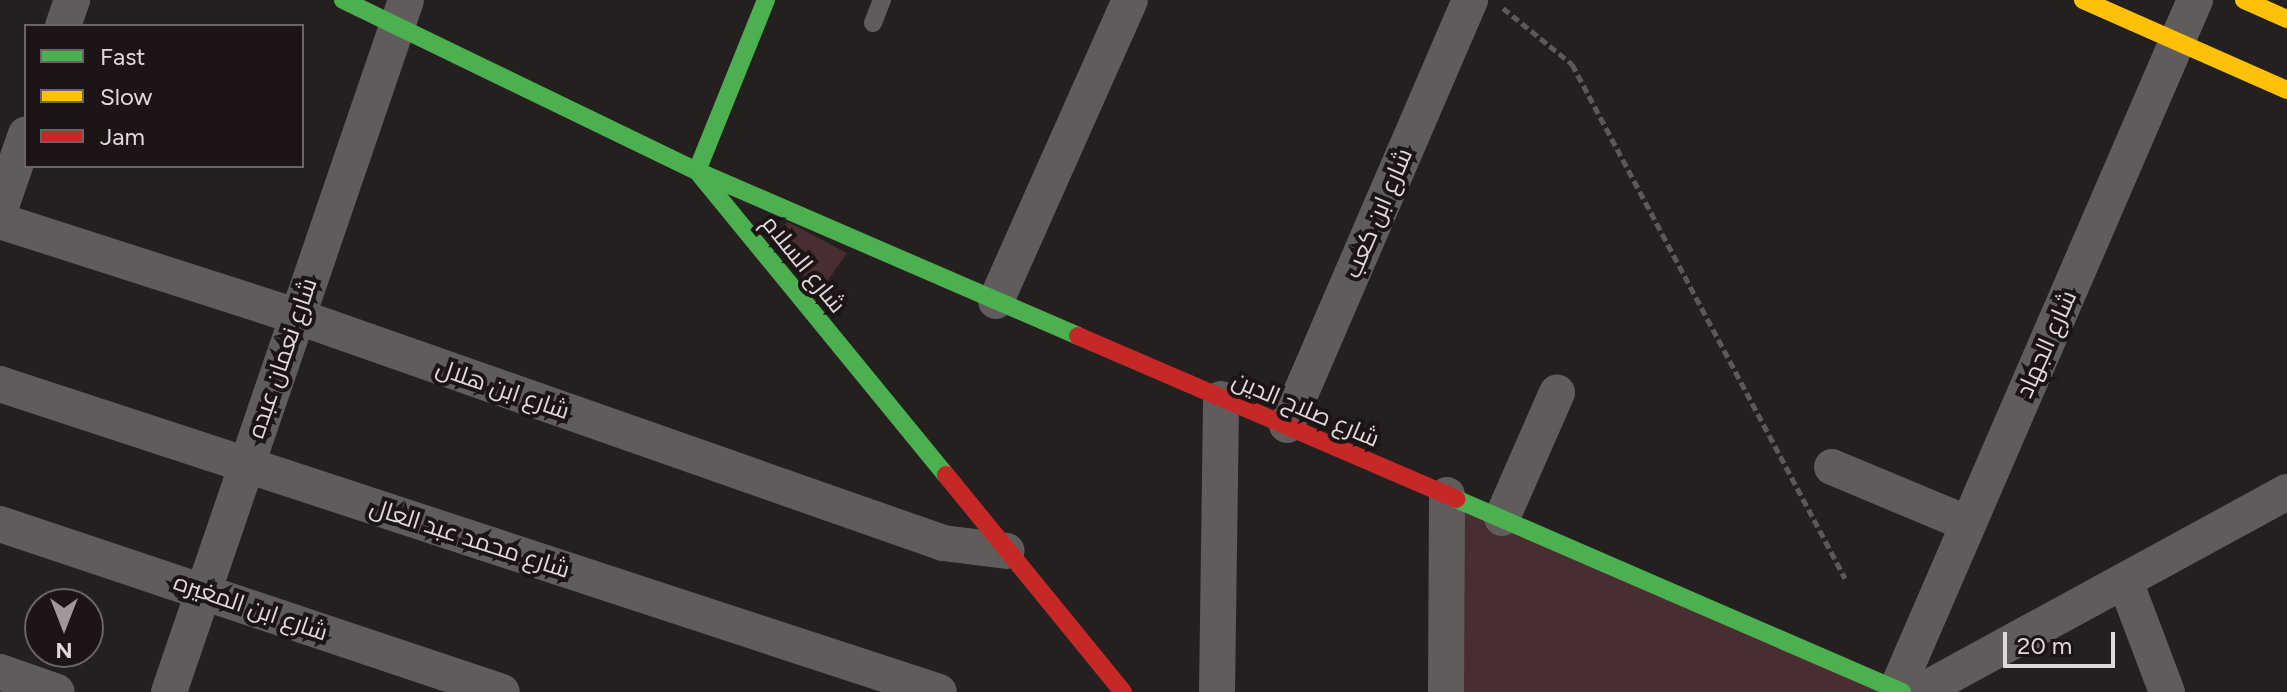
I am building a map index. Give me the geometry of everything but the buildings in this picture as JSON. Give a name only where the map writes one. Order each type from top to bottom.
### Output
[{"type":"street","points":[[64,24],[72,0]]},
{"type":"street","name":"شارع السلام","points":[[343,0],[401,12],[697,171],[1123,692]]},
{"type":"street","points":[[697,171],[766,0]]},
{"type":"street","points":[[996,301],[1130,0]]},
{"type":"street","name":"شارع ابن كعب","points":[[1287,425],[1470,0]]},
{"type":"street","points":[[2083,0],[2287,90]]},
{"type":"street","name":"شارع الجهاد","points":[[1906,691],[1968,524],[2195,0]]},
{"type":"street","points":[[2244,0],[2287,19]]},
{"type":"street","name":"شارع نعمان عبده","points":[[169,692],[401,12]]},
{"type":"street","points":[[1,207],[24,140]]},
{"type":"street","name":"شارع صلاح الدين","points":[[697,171],[1221,399],[1906,691]]},
{"type":"street","name":"شارع ابن هلال","points":[[1,207],[296,316],[943,543],[1007,551]]},
{"type":"street","name":"شارع محمد عبد العال","points":[[0,384],[939,692]]},
{"type":"street","points":[[1502,518],[1557,393]]},
{"type":"street","points":[[1217,692],[1221,399]]},
{"type":"street","points":[[1832,467],[1968,524]]},
{"type":"street","points":[[1906,691],[2125,581],[2287,492]]},
{"type":"street","points":[[1446,692],[1447,495]]},
{"type":"street","name":"شارع ابن المغيره","points":[[0,524],[204,591],[449,683],[502,692]]},
{"type":"street","points":[[2125,581],[2167,692]]},
{"type":"street","points":[[0,672],[57,692]]},
{"type":"lane","points":[[873,23],[882,0]]},
{"type":"path","points":[[1494,0],[1572,64],[1845,578]]},
{"type":"shaded area","points":[[788,222],[847,253],[819,293],[766,235]]},
{"type":"shaded area","points":[[1457,499],[1900,692],[1456,692]]},
{"type":"traffic: fast","points":[[343,0],[697,171],[946,475]]},
{"type":"traffic: fast","points":[[766,0],[697,171],[1078,336]]},
{"type":"traffic: fast","points":[[1456,499],[1902,692]]},
{"type":"traffic: slow","points":[[2083,0],[2287,90]]},
{"type":"traffic: slow","points":[[2244,0],[2287,19]]},
{"type":"traffic: jam","points":[[1078,336],[1456,499]]},
{"type":"traffic: jam","points":[[946,475],[1123,692]]}]
